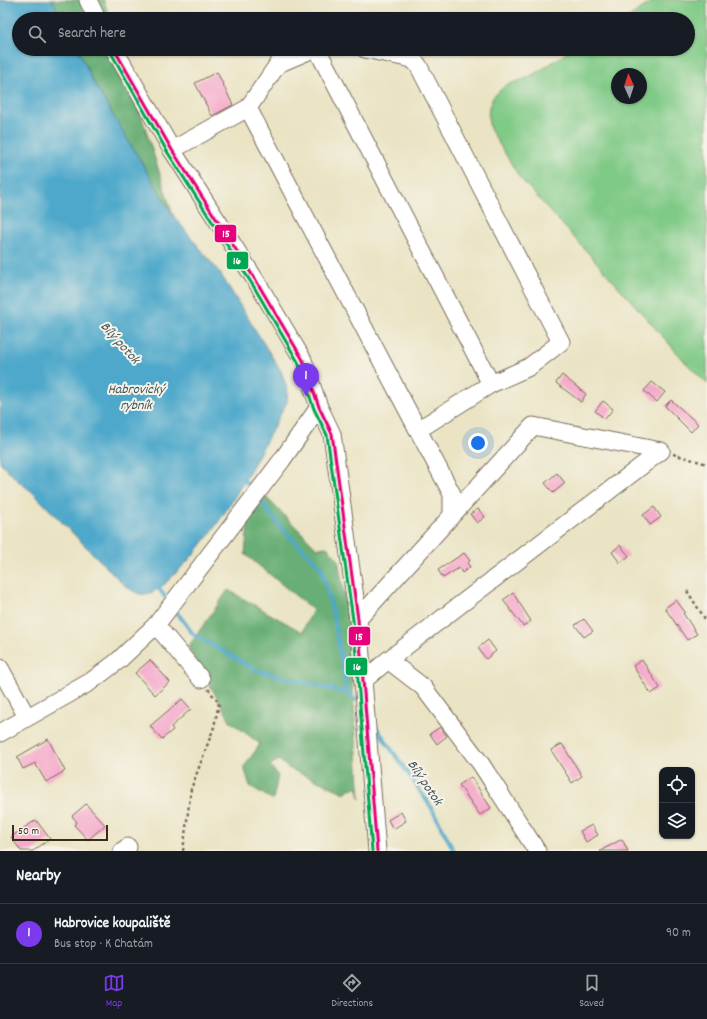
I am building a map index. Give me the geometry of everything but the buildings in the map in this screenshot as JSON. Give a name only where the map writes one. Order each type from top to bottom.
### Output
[{"type":"street","points":[[88,0],[94,12]]},
{"type":"street","points":[[118,56],[172,150],[258,284],[303,360],[319,407],[332,434],[358,619],[377,851]]},
{"type":"street","points":[[172,150],[248,108],[278,64],[297,56]]},
{"type":"street","points":[[321,56],[491,384]]},
{"type":"street","points":[[398,56],[412,59],[418,65],[561,342],[529,367],[491,384],[418,430]]},
{"type":"street","points":[[248,108],[452,494],[452,515]]},
{"type":"street","points":[[0,733],[90,682],[118,660],[156,625],[277,466],[319,407]]},
{"type":"street","points":[[358,619],[533,426],[661,451]]},
{"type":"street","points":[[363,681],[388,660],[661,451]]},
{"type":"street","points":[[156,625],[201,679]]},
{"type":"street","points":[[388,660],[423,687],[481,764],[536,851]]},
{"type":"street","points":[[0,668],[27,717]]},
{"type":"path","points":[[661,451],[707,464]]},
{"type":"path","points":[[687,591],[707,622]]},
{"type":"path","points":[[183,851],[191,789],[214,727],[219,703],[201,679]]},
{"type":"green space","points":[[52,0],[104,0],[108,12],[58,12]]},
{"type":"green space","points":[[655,0],[707,0],[707,384],[688,365],[520,178],[490,129],[488,118],[489,108],[493,97],[506,85],[522,80],[538,72],[562,56],[695,56],[695,12],[636,12]]},
{"type":"green space","points":[[81,56],[122,56],[173,215],[95,85]]},
{"type":"green space","points":[[264,495],[317,548],[327,547],[338,559],[348,616],[360,799],[358,788],[349,789],[345,793],[288,768],[279,760],[270,765],[278,776],[273,800],[250,786],[244,767],[260,744],[231,722],[188,647],[228,590],[302,632],[313,610],[245,554],[249,514]]},
{"type":"water","name":"Habrovický rybník","points":[[0,0],[52,0],[58,12],[12,12],[12,56],[81,56],[95,85],[173,215],[220,273],[281,371],[288,391],[287,402],[250,471],[223,515],[208,536],[192,556],[165,584],[147,594],[132,591],[125,586],[31,491],[18,481],[0,462]]},
{"type":"waterway","name":"Bílý potok","points":[[241,476],[249,486]]},
{"type":"waterway","name":"Bílý potok","points":[[262,503],[284,531],[321,567],[334,618],[347,693],[356,700]]},
{"type":"waterway","points":[[159,589],[165,597]]},
{"type":"waterway","points":[[178,614],[193,634],[256,670],[347,693]]},
{"type":"waterway","name":"Bílý potok","points":[[376,727],[431,807],[454,851]]},
{"type":"transit line","name":"16","points":[[113,56],[168,153],[254,287],[298,362],[314,409],[327,435],[353,620],[372,851]]},
{"type":"transit line","name":"15","points":[[118,56],[172,150],[258,284],[303,360],[319,407],[332,434],[358,619],[377,851]]},
{"type":"place","name":"Habrovice koupaliště","points":[[306,396]]}]
